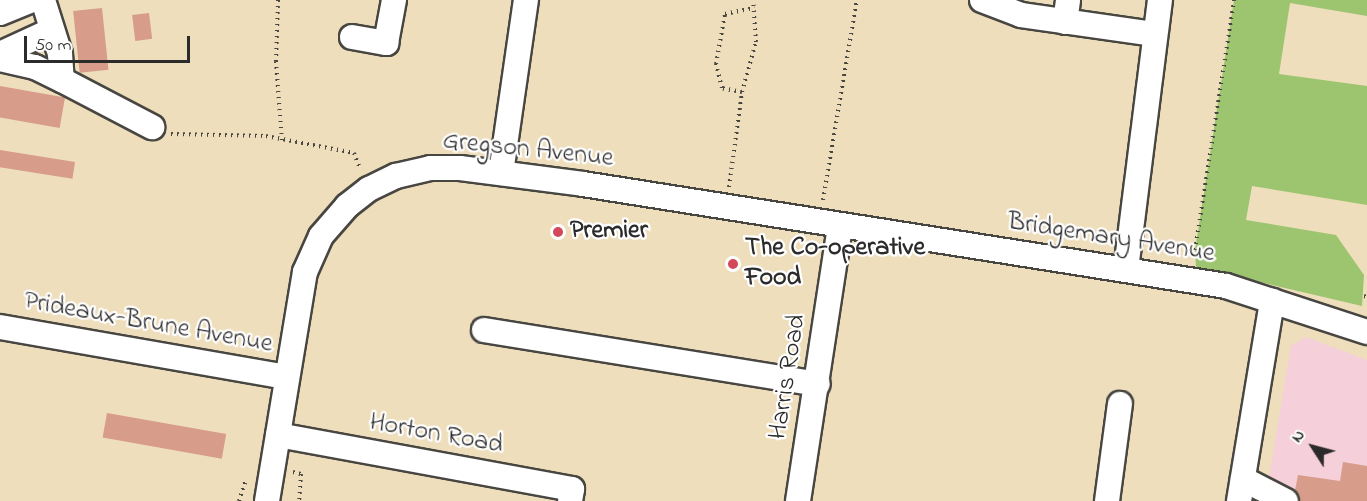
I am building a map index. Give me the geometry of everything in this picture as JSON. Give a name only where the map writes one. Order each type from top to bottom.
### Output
[{"type":"street","points":[[0,13],[33,0]]},
{"type":"street","points":[[43,0],[62,64],[62,80]]},
{"type":"street","points":[[351,37],[386,42],[394,0]]},
{"type":"street","points":[[501,173],[526,0]]},
{"type":"street","points":[[982,0],[1021,15],[1066,11],[1155,34]]},
{"type":"street","points":[[1126,269],[1160,0]]},
{"type":"street","points":[[0,54],[52,30]]},
{"type":"street","points":[[0,59],[35,67],[152,127]]},
{"type":"street","name":"Gregson Avenue","points":[[267,501],[305,272],[321,236],[347,206],[369,189],[396,176],[430,168],[501,173],[830,224]]},
{"type":"street","name":"Bridgemary Avenue","points":[[830,224],[1226,286],[1367,332]]},
{"type":"street","name":"Harris Road","points":[[798,501],[818,384],[830,224]]},
{"type":"street","points":[[1272,301],[1241,490],[1286,501]]},
{"type":"street","name":"Prideaux-Brune Avenue","points":[[0,327],[287,377]]},
{"type":"street","points":[[484,330],[818,384]]},
{"type":"street","points":[[1107,501],[1120,404]]},
{"type":"street","name":"Horton Road","points":[[278,435],[572,489],[570,501]]},
{"type":"path","points":[[278,0],[276,61],[282,141]]},
{"type":"path","points":[[726,208],[742,92],[756,42],[753,0]]},
{"type":"path","points":[[830,224],[857,0]]},
{"type":"path","points":[[1195,250],[1234,0]]},
{"type":"path","points":[[742,92],[722,88],[716,64],[725,14],[754,8]]},
{"type":"path","points":[[152,127],[174,135],[266,136],[282,141],[354,153],[369,189]]},
{"type":"shaded area","points":[[1306,337],[1367,360],[1367,501],[1265,501],[1291,346]]},
{"type":"green space","points":[[1234,0],[1367,0],[1367,16],[1290,3],[1279,74],[1367,86],[1367,205],[1252,186],[1246,220],[1336,235],[1364,275],[1362,306],[1196,267],[1195,250]]},
{"type":"building","points":[[102,8],[108,70],[80,73],[73,11]]},
{"type":"building","points":[[149,13],[152,39],[135,41],[132,15]]},
{"type":"building","points":[[0,86],[65,97],[60,128],[0,117]]},
{"type":"building","points":[[0,150],[75,162],[72,179],[0,167]]},
{"type":"building","points":[[107,413],[226,434],[222,459],[103,438]]},
{"type":"building","points":[[1343,462],[1367,466],[1367,501],[1293,501],[1298,475],[1340,481]]},
{"type":"place","name":"Premier","points":[[558,232]]},
{"type":"place","name":"The Co-operative Food","points":[[733,264]]}]
